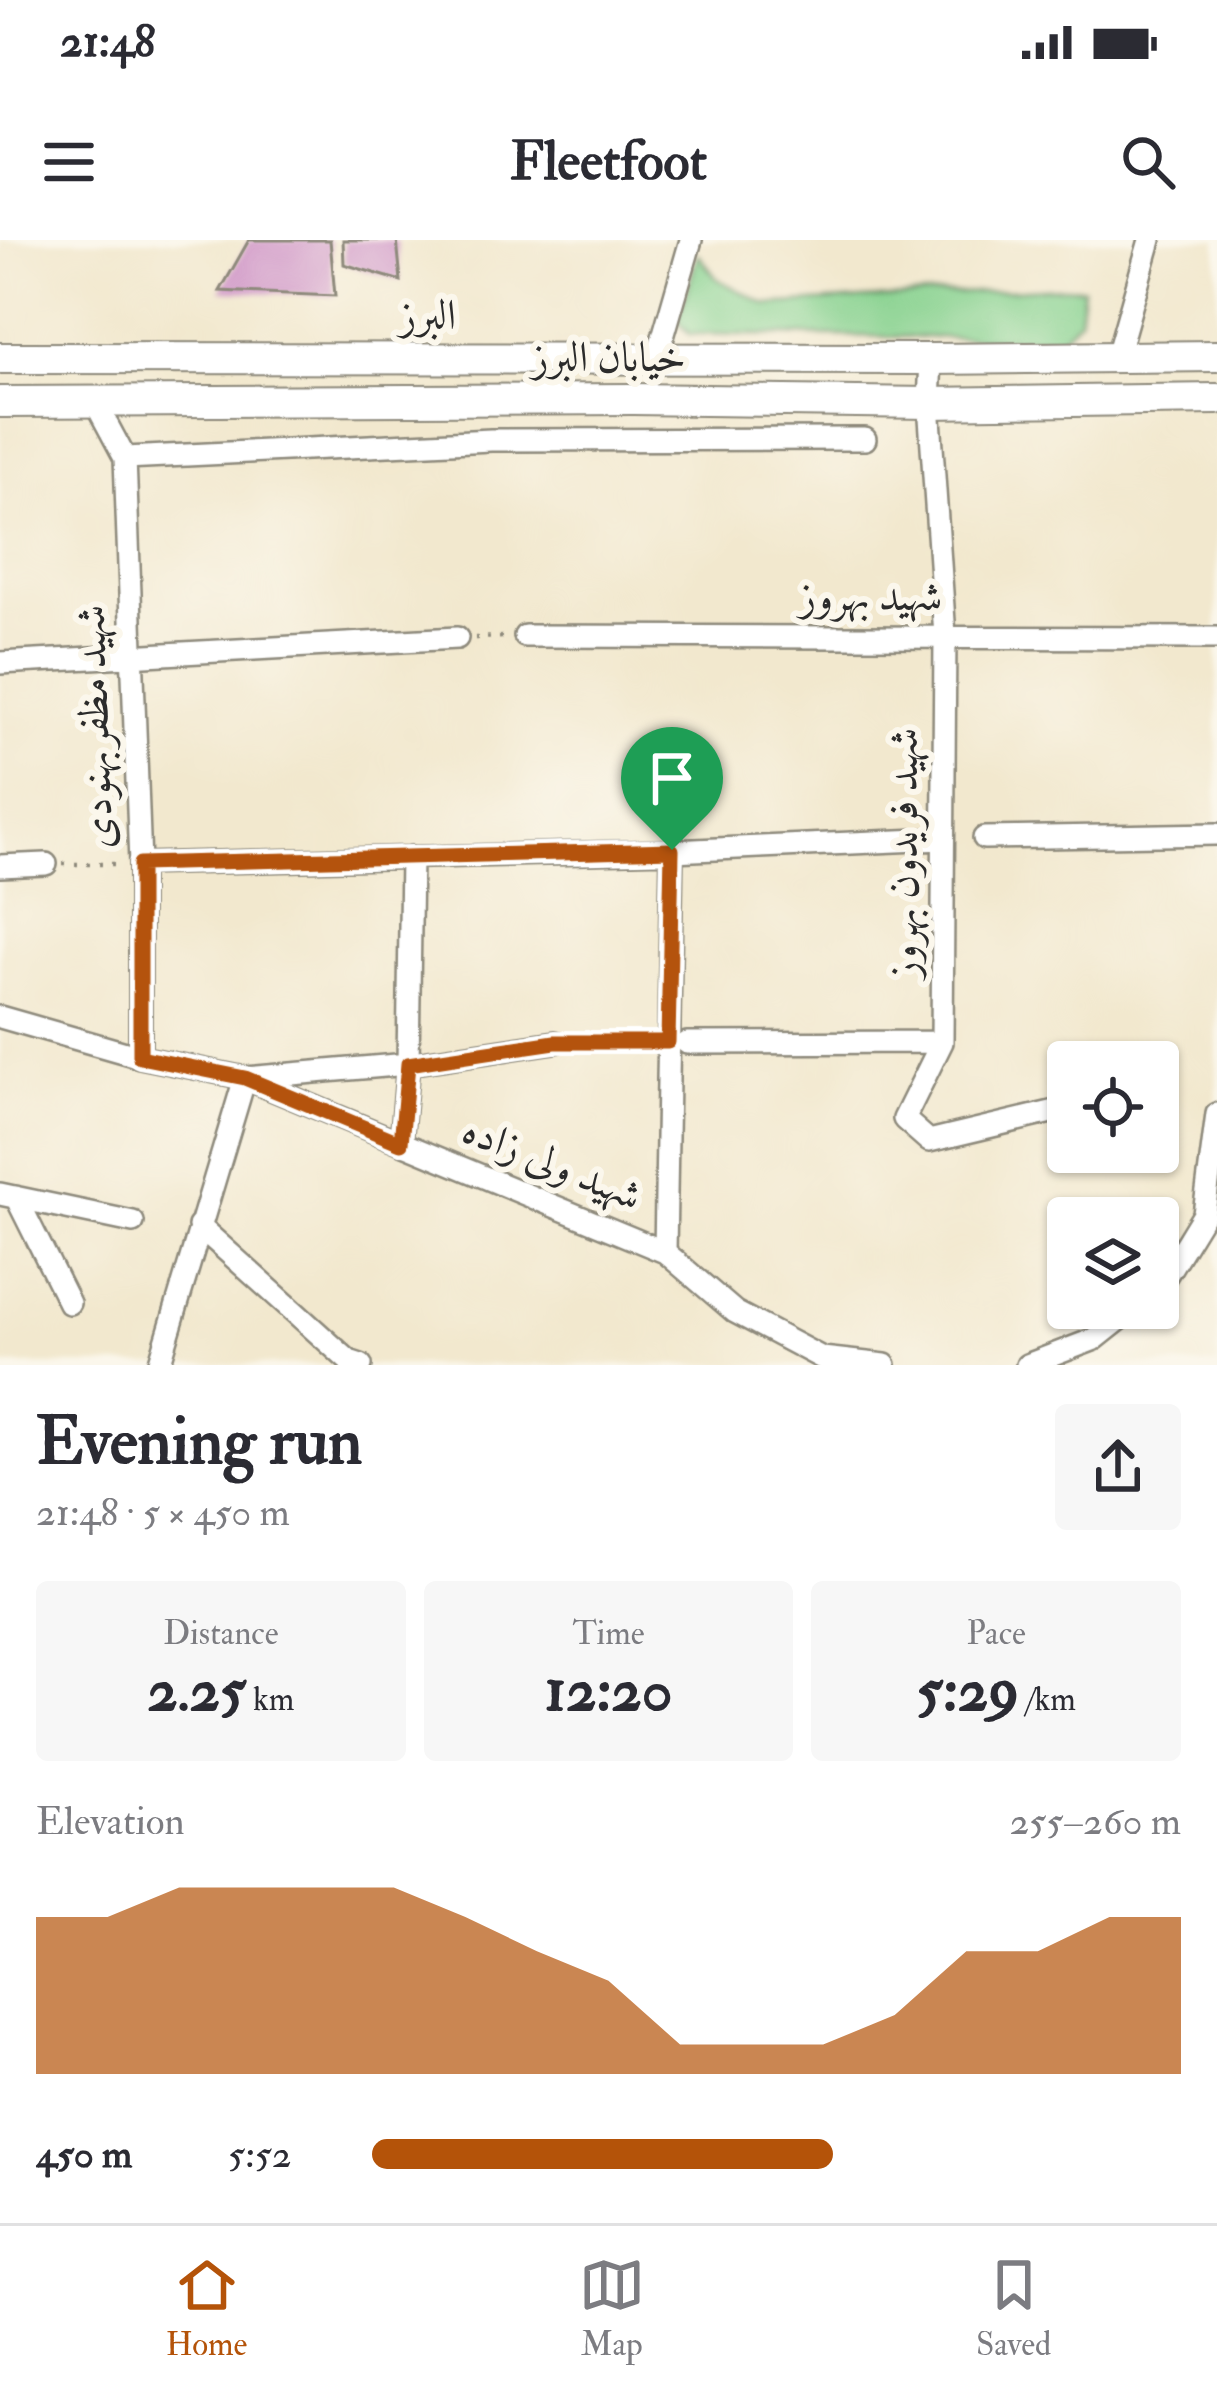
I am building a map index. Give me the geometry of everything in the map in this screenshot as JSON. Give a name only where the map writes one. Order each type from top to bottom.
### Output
[{"type":"main road","name":"البرز","points":[[0,358],[1217,356]]},
{"type":"main road","name":"خیابان البرز","points":[[0,402],[1217,399]]},
{"type":"street","points":[[1117,356],[1150,240]]},
{"type":"street","points":[[657,358],[687,241]]},
{"type":"street","name":"شهید فریدون بهروز","points":[[931,359],[929,403],[945,636],[942,1042],[904,1120],[929,1141],[1047,1113]]},
{"type":"street","points":[[491,440],[492,400]]},
{"type":"street","name":"شهید مظفربهنودی","points":[[95,401],[125,458],[140,864],[140,1057]]},
{"type":"street","points":[[125,458],[491,440],[865,439]]},
{"type":"street","name":"شهید بهروز","points":[[525,636],[1217,638]]},
{"type":"street","points":[[0,663],[457,638]]},
{"type":"street","points":[[984,838],[1217,834]]},
{"type":"street","points":[[140,864],[943,839]]},
{"type":"street","points":[[664,1252],[678,1042],[672,850]]},
{"type":"street","points":[[401,1143],[408,1064],[411,857]]},
{"type":"street","points":[[0,866],[46,864]]},
{"type":"street","name":"شهید ولی زاده","points":[[0,1017],[140,1057],[245,1078],[664,1252],[735,1312],[821,1358],[885,1365]]},
{"type":"street","points":[[158,1365],[245,1078],[408,1064],[555,1042]]},
{"type":"street","points":[[678,1042],[942,1042]]},
{"type":"street","points":[[1179,1261],[1211,1219],[1217,1114]]},
{"type":"street","points":[[8,1196],[134,1222]]},
{"type":"street","points":[[8,1196],[69,1303]]},
{"type":"street","points":[[199,1226],[349,1361],[361,1365]]},
{"type":"street","points":[[1027,1365],[1095,1339],[1108,1329]]},
{"type":"path","points":[[457,638],[525,636]]},
{"type":"path","points":[[46,864],[140,864]]},
{"type":"path","points":[[555,1042],[678,1042]]},
{"type":"green space","points":[[698,254],[717,279],[767,305],[1083,288],[1079,319],[1059,339],[689,334],[678,321]]},
{"type":"building","points":[[249,240],[330,240],[335,296],[220,291]]},
{"type":"building","points":[[343,240],[397,240],[401,281],[344,264]]},
{"type":"route","points":[[672,850],[668,1042],[555,1042],[408,1064],[401,1143],[245,1078],[140,1057],[140,864],[672,850]]}]
